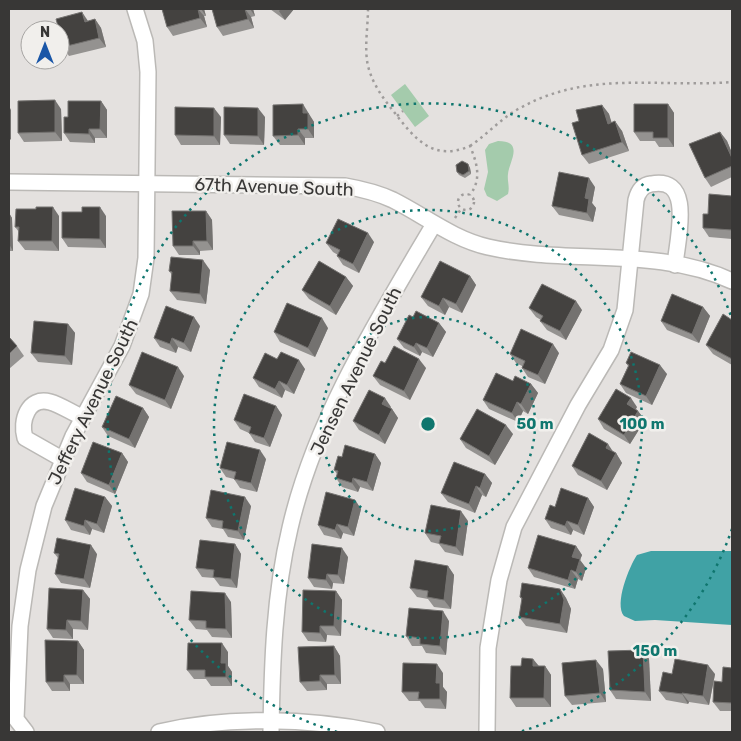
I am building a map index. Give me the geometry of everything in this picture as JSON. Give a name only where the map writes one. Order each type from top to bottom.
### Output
[{"type":"street","name":"Jeffery Avenue South","points":[[26,732],[16,719],[20,626],[28,570],[44,506],[62,459],[82,417],[122,346],[137,311],[144,277],[147,183],[147,55],[142,27],[134,9]]},
{"type":"street","name":"67th Avenue South","points":[[9,182],[345,186],[382,195],[461,238],[487,247],[675,264],[732,281]]},
{"type":"street","points":[[487,732],[488,648],[499,580],[514,527],[578,405],[611,350],[626,310],[637,195],[648,184],[664,184],[677,192],[680,204],[675,264]]},
{"type":"street","name":"Jensen Avenue South","points":[[271,728],[274,631],[281,574],[290,527],[308,467],[328,419],[359,356],[434,224]]},
{"type":"street","points":[[62,459],[25,438],[22,427],[25,413],[34,404],[49,402],[82,417]]},
{"type":"street","points":[[159,732],[212,722],[271,728],[336,725],[377,732]]},
{"type":"path","points":[[368,9],[367,57],[369,70],[379,93],[414,138],[426,146],[447,151],[470,146],[520,108],[567,89],[598,83],[732,82]]},
{"type":"path","points":[[397,116],[403,111]]},
{"type":"path","points":[[470,146],[475,160],[477,175],[475,186],[470,195]]},
{"type":"path","points":[[464,194],[470,195],[474,201],[473,206],[469,210],[461,209],[457,202],[459,197],[464,194]]},
{"type":"path","points":[[456,216],[461,209]]},
{"type":"green space","points":[[405,84],[429,116],[415,127],[391,95]]},
{"type":"green space","points":[[498,141],[511,144],[514,153],[508,174],[508,194],[497,201],[487,196],[484,189],[488,172],[485,150],[489,144]]},
{"type":"water","points":[[651,551],[732,551],[732,625],[655,620],[635,621],[624,616],[621,610],[622,595],[630,568],[637,555]]},
{"type":"building","points":[[162,9],[198,9],[200,18],[167,27]]},
{"type":"building","points":[[212,9],[245,9],[248,19],[217,27]]},
{"type":"building","points":[[82,12],[85,22],[95,19],[99,38],[70,45],[70,20],[56,19]]},
{"type":"building","points":[[55,100],[55,132],[18,133],[18,101]]},
{"type":"building","points":[[68,101],[101,101],[100,129],[89,129],[89,134],[64,133],[64,117],[68,117]]},
{"type":"building","points":[[303,104],[303,113],[308,113],[308,129],[298,129],[298,135],[273,136],[273,105]]},
{"type":"building","points":[[634,104],[668,104],[668,138],[653,138],[653,132],[634,132]]},
{"type":"building","points":[[602,105],[608,124],[615,121],[622,142],[582,155],[572,123],[579,121],[576,110]]},
{"type":"building","points":[[175,107],[214,108],[214,136],[175,135]]},
{"type":"building","points":[[224,107],[258,108],[258,136],[224,135]]},
{"type":"building","points":[[720,132],[732,158],[732,166],[705,178],[689,144]]},
{"type":"building","points":[[462,161],[468,164],[469,171],[463,175],[457,172],[456,165]]},
{"type":"building","points":[[559,172],[589,178],[585,198],[589,199],[587,213],[552,206]]},
{"type":"building","points":[[709,194],[732,196],[732,230],[703,228],[703,214],[708,214]]},
{"type":"building","points":[[36,207],[53,207],[52,241],[18,241],[19,227],[15,227],[16,209],[36,209]]},
{"type":"building","points":[[82,207],[100,207],[100,239],[62,238],[62,212],[82,212]]},
{"type":"building","points":[[172,211],[206,211],[207,241],[193,241],[193,246],[173,246]]},
{"type":"building","points":[[338,219],[368,233],[353,264],[337,256],[340,250],[326,243]]},
{"type":"building","points":[[171,257],[203,260],[200,294],[170,291],[172,272],[169,271]]},
{"type":"building","points":[[319,261],[346,277],[330,306],[302,290]]},
{"type":"building","points":[[440,261],[470,276],[456,304],[443,298],[439,306],[421,297]]},
{"type":"building","points":[[542,284],[576,301],[560,331],[540,321],[543,316],[529,308]]},
{"type":"building","points":[[672,294],[703,307],[692,334],[661,321]]},
{"type":"building","points":[[287,303],[322,318],[308,348],[274,332]]},
{"type":"building","points":[[166,306],[194,317],[184,343],[172,338],[170,344],[154,338]]},
{"type":"building","points":[[416,311],[439,323],[427,348],[416,343],[414,347],[397,339],[409,315],[413,317]]},
{"type":"building","points":[[723,314],[732,320],[732,359],[706,345]]},
{"type":"building","points":[[34,321],[68,324],[65,356],[31,353]]},
{"type":"building","points":[[521,329],[553,344],[538,375],[522,368],[525,361],[510,354]]},
{"type":"building","points":[[9,337],[17,346],[9,354]]},
{"type":"building","points":[[394,346],[419,359],[404,391],[373,376],[381,361],[385,363]]},
{"type":"building","points":[[142,352],[178,367],[165,400],[129,385]]},
{"type":"building","points":[[281,352],[299,360],[287,385],[279,381],[275,389],[253,378],[265,353],[277,359]]},
{"type":"building","points":[[631,352],[660,365],[646,396],[620,384],[629,365],[626,363]]},
{"type":"building","points":[[496,373],[513,381],[515,376],[531,384],[521,404],[517,402],[512,413],[483,400]]},
{"type":"building","points":[[616,389],[631,398],[627,404],[638,411],[624,435],[598,419]]},
{"type":"building","points":[[369,390],[385,398],[382,404],[392,409],[379,435],[353,421]]},
{"type":"building","points":[[244,394],[276,406],[264,438],[249,433],[251,427],[234,420]]},
{"type":"building","points":[[116,396],[143,408],[129,439],[102,427]]},
{"type":"building","points":[[477,409],[506,425],[489,456],[460,439]]},
{"type":"building","points":[[589,433],[608,444],[606,448],[616,453],[601,481],[572,466]]},
{"type":"building","points":[[93,442],[122,453],[109,485],[81,473]]},
{"type":"building","points":[[227,442],[260,450],[251,483],[234,479],[236,472],[220,468]]},
{"type":"building","points":[[345,445],[375,454],[367,482],[353,478],[352,483],[336,478],[338,471],[334,470],[338,456],[342,457]]},
{"type":"building","points":[[454,462],[485,474],[480,488],[476,486],[469,504],[441,493]]},
{"type":"building","points":[[75,488],[105,497],[97,524],[85,520],[84,526],[65,520]]},
{"type":"building","points":[[561,488],[588,498],[578,525],[567,521],[565,526],[545,519],[550,505],[555,507]]},
{"type":"building","points":[[211,490],[245,497],[238,531],[222,528],[223,521],[206,518]]},
{"type":"building","points":[[326,492],[355,500],[348,527],[337,524],[335,530],[318,525]]},
{"type":"building","points":[[431,505],[461,511],[456,547],[439,543],[441,536],[425,533]]},
{"type":"building","points":[[538,535],[576,546],[572,557],[580,559],[576,572],[571,570],[568,580],[528,568]]},
{"type":"building","points":[[57,538],[91,545],[84,579],[55,574],[59,554],[54,553]]},
{"type":"building","points":[[200,540],[235,544],[231,579],[213,577],[214,570],[196,568]]},
{"type":"building","points":[[312,544],[342,548],[338,575],[327,574],[326,580],[308,578]]},
{"type":"building","points":[[415,560],[448,566],[444,600],[427,597],[428,591],[410,588]]},
{"type":"building","points":[[522,583],[560,589],[564,600],[560,624],[519,617]]},
{"type":"building","points":[[49,588],[83,590],[81,621],[67,620],[66,630],[47,629]]},
{"type":"building","points":[[303,590],[336,591],[334,626],[320,626],[320,633],[302,632]]},
{"type":"building","points":[[191,591],[225,593],[226,629],[206,628],[206,621],[189,620]]},
{"type":"building","points":[[409,608],[443,611],[440,646],[420,644],[420,638],[406,636]]},
{"type":"building","points":[[45,640],[78,641],[77,675],[64,675],[64,682],[46,682]]},
{"type":"building","points":[[188,643],[222,643],[221,663],[226,663],[226,677],[205,677],[205,670],[187,670]]},
{"type":"building","points":[[334,646],[335,675],[320,675],[320,681],[300,682],[298,647]]},
{"type":"building","points":[[643,650],[645,692],[610,690],[608,651]]},
{"type":"building","points":[[522,658],[533,659],[533,666],[545,666],[544,698],[510,698],[511,666],[521,666]]},
{"type":"building","points":[[675,659],[708,665],[703,696],[659,691],[663,672],[672,674]]},
{"type":"building","points":[[596,660],[600,693],[565,696],[562,663]]},
{"type":"building","points":[[403,663],[437,664],[436,683],[440,683],[440,699],[418,699],[419,692],[402,692]]},
{"type":"building","points":[[723,667],[732,668],[732,703],[713,702],[714,681],[722,682]]}]
